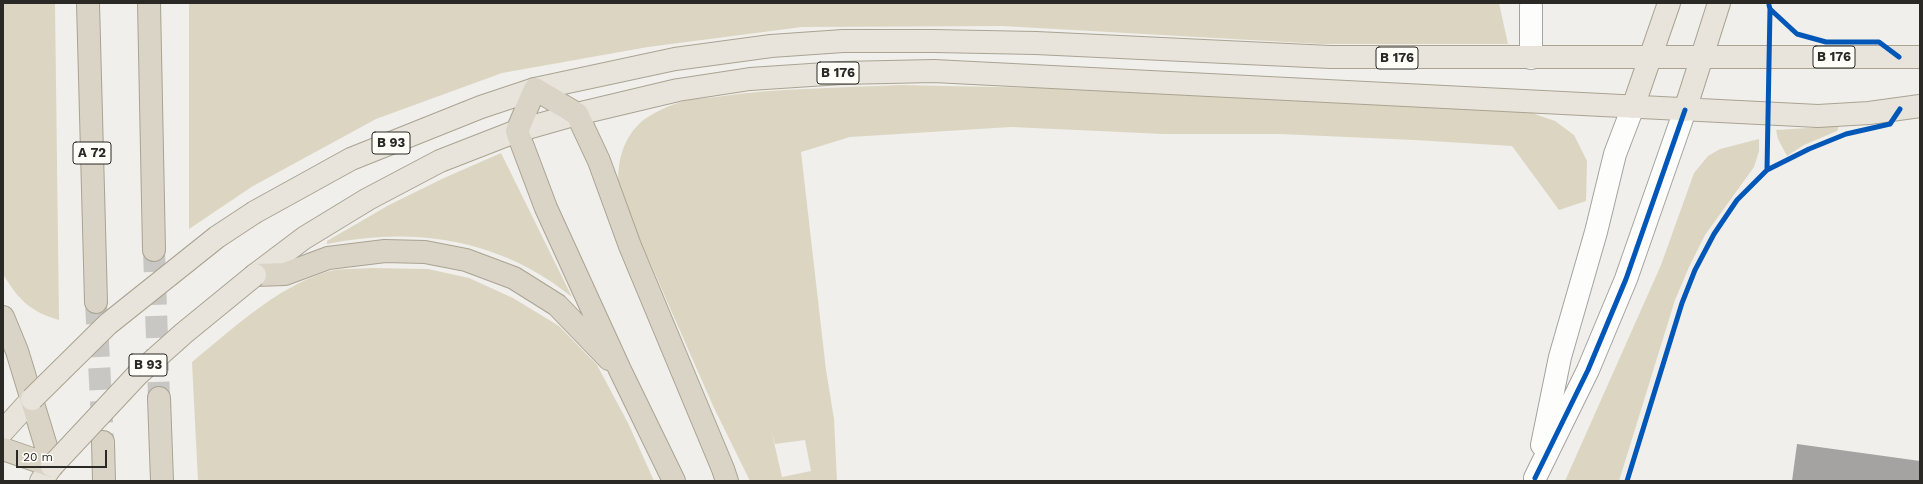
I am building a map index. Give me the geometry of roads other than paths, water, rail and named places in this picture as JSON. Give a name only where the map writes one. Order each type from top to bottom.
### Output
[{"type":"highway","name":"A 72","points":[[88,3],[96,302]]},
{"type":"highway","points":[[149,3],[154,250]]},
{"type":"highway","points":[[674,481],[620,370],[546,208],[517,132],[535,89],[577,114],[599,161],[630,246],[727,481]]},
{"type":"highway","points":[[255,275],[285,274],[328,258],[385,251],[425,252],[466,260],[514,278],[557,305],[620,370]]},
{"type":"highway","points":[[3,317],[17,351],[32,399],[46,474]]},
{"type":"highway","points":[[159,398],[162,481]]},
{"type":"highway","points":[[103,442],[104,481]]},
{"type":"highway","points":[[3,449],[46,474]]},
{"type":"main road","points":[[1633,107],[1669,3]]},
{"type":"main road","points":[[1685,110],[1718,3]]},
{"type":"main road","name":"B 176","points":[[535,89],[675,59],[770,46],[843,40],[1036,43],[1330,58],[1920,57]]},
{"type":"main road","name":"B 176","points":[[517,132],[577,114],[678,90],[750,79],[841,73],[934,71],[1818,116],[1869,113],[1920,106]]},
{"type":"main road","name":"B 93","points":[[3,431],[32,399],[108,324],[217,237],[255,212],[351,159],[481,107],[535,89]]},
{"type":"main road","name":"B 93","points":[[46,474],[138,374],[184,333],[255,275],[304,238],[368,199],[440,161],[517,132]]},
{"type":"street","points":[[1531,6],[1531,58]]},
{"type":"street","points":[[1534,479],[1560,357],[1596,232],[1616,154],[1633,107]]},
{"type":"street","points":[[1534,479],[1588,370],[1626,279],[1685,110]]},
{"type":"tunnel","points":[[154,250],[159,398]]},
{"type":"tunnel","points":[[96,302],[103,442]]}]
